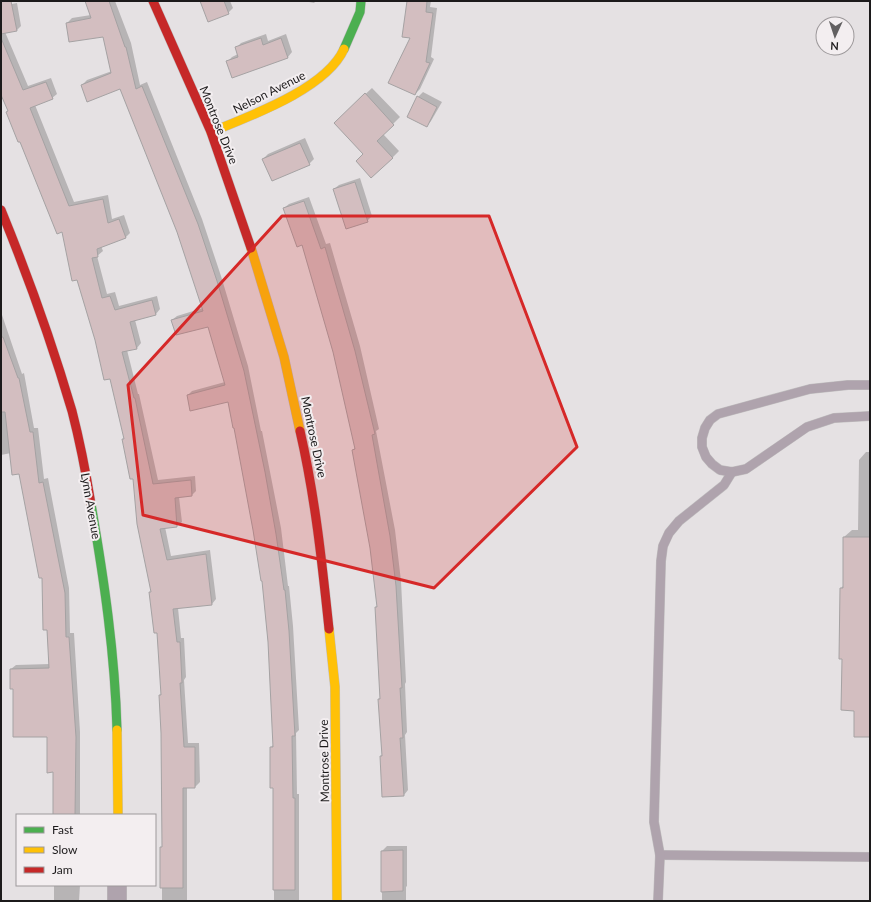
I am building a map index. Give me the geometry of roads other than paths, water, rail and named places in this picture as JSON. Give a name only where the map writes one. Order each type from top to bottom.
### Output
[{"type":"street","name":"Montrose Drive","points":[[153,1],[211,132],[252,252],[284,357],[299,423],[318,526],[335,687],[337,901]]},
{"type":"street","name":"Nelson Avenue","points":[[211,132],[271,107],[313,84],[340,58],[360,12],[361,1]]},
{"type":"street","name":"Lynn Avenue","points":[[1,210],[22,262],[55,359],[72,412],[85,468],[102,567],[116,689],[118,814]]},
{"type":"street","points":[[117,886],[117,901]]},
{"type":"lane","points":[[870,385],[848,385],[810,389],[718,414],[710,420],[705,428],[702,438],[702,447],[706,457],[712,464],[720,470],[732,472],[746,469],[807,427],[834,418],[870,416]]},
{"type":"lane","points":[[658,901],[660,855],[654,822],[661,561],[663,546],[669,533],[679,521],[724,485],[732,472]]},
{"type":"lane","points":[[660,855],[870,857]]}]
